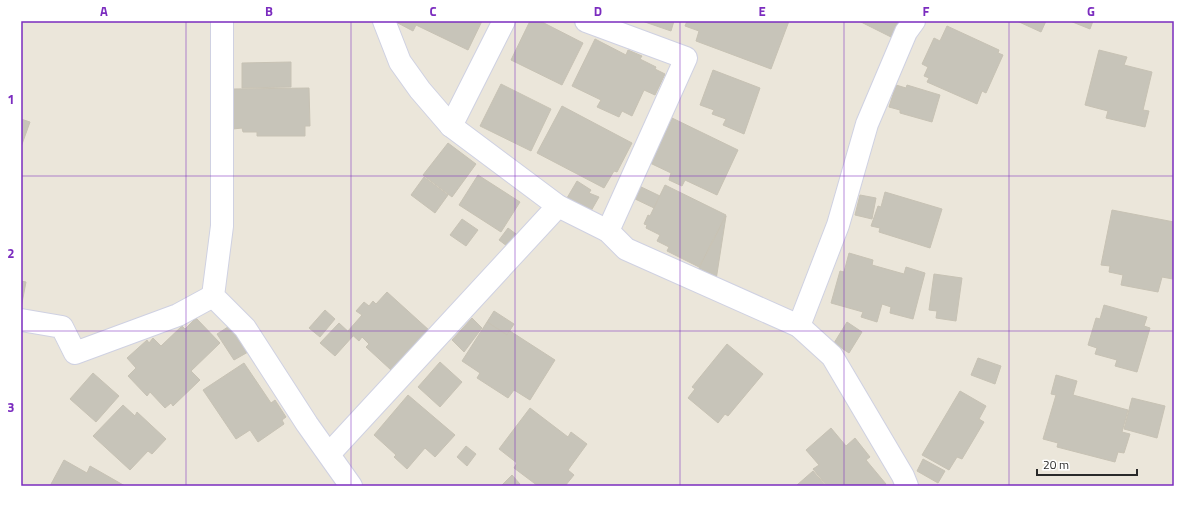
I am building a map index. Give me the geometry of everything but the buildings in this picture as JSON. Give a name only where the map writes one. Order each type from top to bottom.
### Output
[{"type":"street","points":[[213,296],[222,226],[222,21]]},
{"type":"street","points":[[384,21],[400,62],[420,90],[451,126],[558,206],[608,231],[626,249],[799,326],[832,356],[903,476],[907,486]]},
{"type":"street","points":[[451,126],[504,21]]},
{"type":"street","points":[[586,21],[686,58],[608,231]]},
{"type":"street","points":[[799,326],[838,225],[867,124],[906,32],[914,21]]},
{"type":"street","points":[[329,454],[558,206]]},
{"type":"street","points":[[21,320],[62,327],[75,353],[178,315],[213,296]]},
{"type":"street","points":[[213,296],[245,328],[307,424],[351,486]]}]
